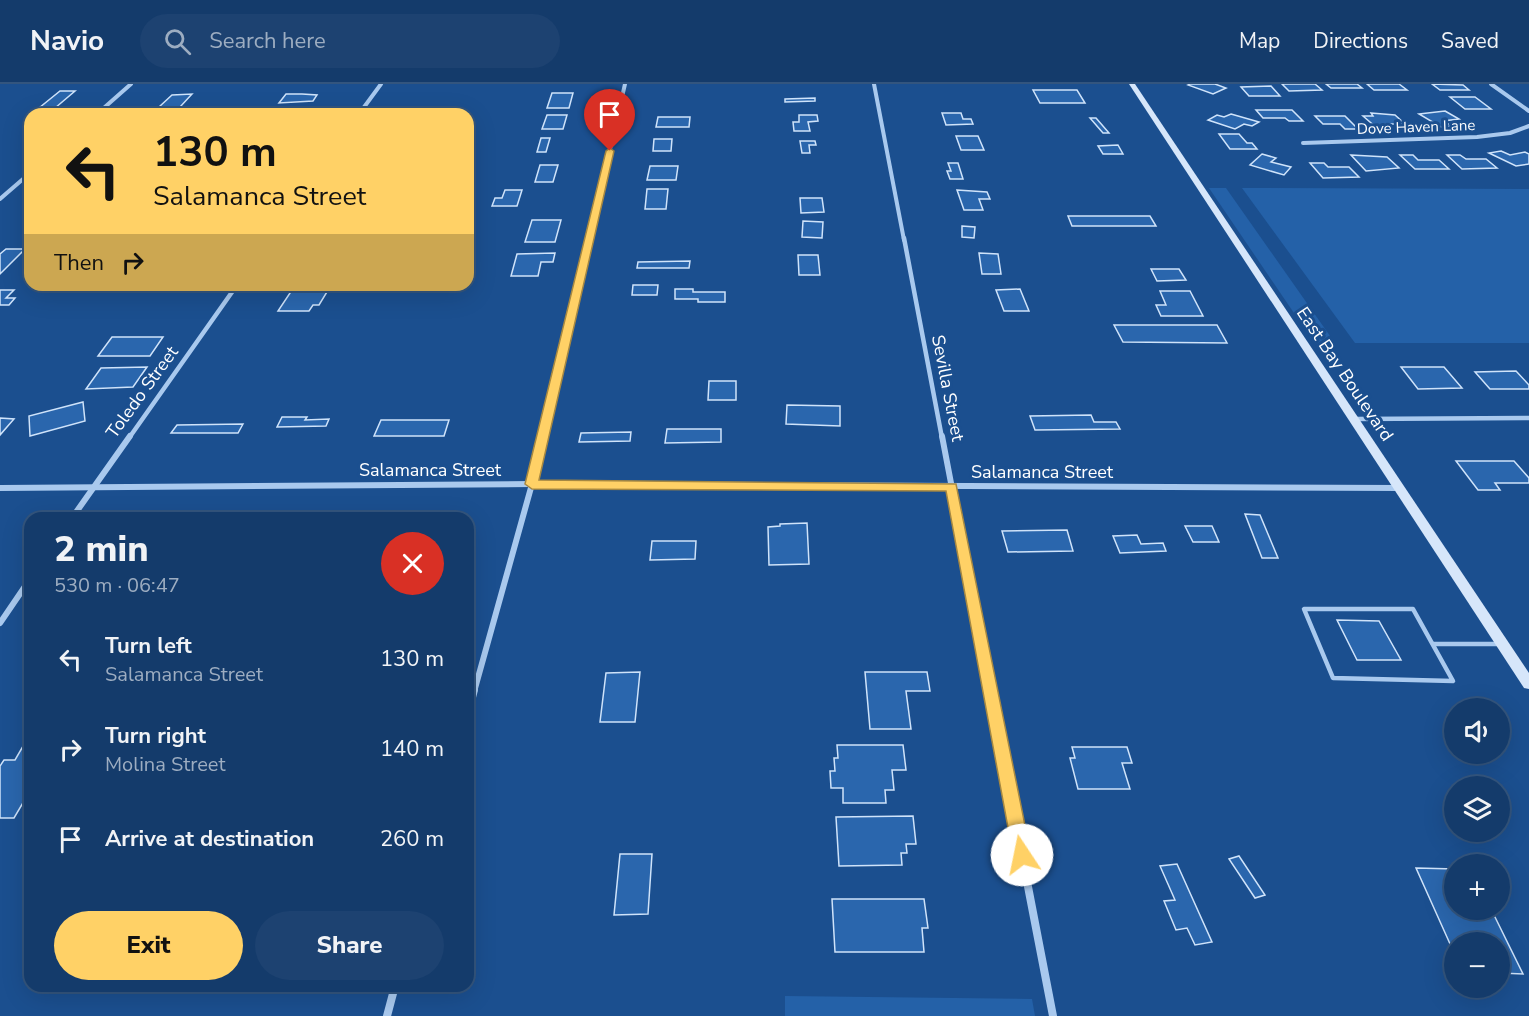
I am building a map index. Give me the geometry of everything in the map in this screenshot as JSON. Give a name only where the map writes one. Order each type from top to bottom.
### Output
[{"type":"main road","name":"East Bay Boulevard","points":[[1132,84],[1529,684]]},
{"type":"street","points":[[104,108],[131,84]]},
{"type":"street","points":[[363,108],[381,84]]},
{"type":"street","points":[[474,691],[532,484],[625,84]]},
{"type":"street","name":"Sevilla Street","points":[[874,84],[1053,1016]]},
{"type":"street","points":[[1491,84],[1529,111]]},
{"type":"street","name":"Dove Haven Lane","points":[[1303,142],[1478,137],[1510,133],[1529,126]]},
{"type":"street","points":[[0,199],[24,178]]},
{"type":"street","name":"Toledo Street","points":[[76,512],[233,291]]},
{"type":"street","points":[[1354,419],[1529,418]]},
{"type":"street","name":"Salamanca Street","points":[[0,488],[532,484],[1400,488]]},
{"type":"street","points":[[0,623],[24,588]]},
{"type":"street","points":[[387,1016],[393,992]]},
{"type":"lane","points":[[1304,609],[1413,609],[1433,644],[1453,681],[1333,678],[1304,609]]},
{"type":"lane","points":[[1433,644],[1503,644]]},
{"type":"shaded area","points":[[1209,188],[1226,188],[1335,343],[1315,344]]},
{"type":"shaded area","points":[[1242,188],[1529,189],[1529,343],[1355,343]]},
{"type":"shaded area","points":[[785,996],[1032,999],[1035,1016],[785,1016]]},
{"type":"building","points":[[1215,84],[1226,88],[1213,94],[1188,85]]},
{"type":"building","points":[[1282,84],[1315,84],[1322,90],[1289,91]]},
{"type":"building","points":[[1326,84],[1357,84],[1362,88],[1331,88]]},
{"type":"building","points":[[1367,84],[1399,84],[1407,90],[1374,90]]},
{"type":"building","points":[[1432,84],[1463,85],[1469,90],[1440,90]]},
{"type":"building","points":[[1271,86],[1280,96],[1249,96],[1241,87]]},
{"type":"building","points":[[1033,90],[1077,90],[1085,103],[1040,103]]},
{"type":"building","points":[[60,91],[75,91],[55,108],[39,108]]},
{"type":"building","points":[[552,93],[573,93],[569,108],[547,108]]},
{"type":"building","points":[[192,94],[180,107],[159,107],[172,95]]},
{"type":"building","points":[[286,94],[317,95],[313,101],[279,103]]},
{"type":"building","points":[[1450,97],[1475,97],[1491,109],[1465,109]]},
{"type":"building","points":[[815,98],[815,101],[785,102],[785,99]]},
{"type":"building","points":[[1256,110],[1292,110],[1303,121],[1263,118]]},
{"type":"building","points":[[1445,111],[1459,119],[1443,121],[1452,126],[1441,127],[1419,114]]},
{"type":"building","points":[[942,113],[961,113],[963,119],[971,119],[973,124],[946,125]]},
{"type":"building","points":[[1371,113],[1395,115],[1405,124],[1386,124],[1391,128],[1377,128],[1363,116],[1373,116]]},
{"type":"building","points":[[1231,114],[1259,122],[1252,126],[1244,124],[1235,129],[1208,120],[1217,115],[1224,117]]},
{"type":"building","points":[[547,115],[567,115],[563,129],[542,129]]},
{"type":"building","points":[[799,115],[817,115],[818,121],[808,122],[810,131],[794,131],[793,122],[799,122]]},
{"type":"building","points":[[1315,116],[1345,116],[1358,129],[1345,129],[1340,124],[1323,124]]},
{"type":"building","points":[[658,117],[690,117],[689,127],[656,127]]},
{"type":"building","points":[[1090,118],[1096,118],[1109,133],[1103,133]]},
{"type":"building","points":[[1219,134],[1239,134],[1257,149],[1230,149]]},
{"type":"building","points":[[956,136],[978,136],[984,150],[961,150]]},
{"type":"building","points":[[541,138],[550,138],[546,152],[537,152]]},
{"type":"building","points":[[654,139],[672,139],[671,151],[653,151]]},
{"type":"building","points":[[800,141],[815,141],[816,145],[809,145],[810,153],[802,153]]},
{"type":"building","points":[[1118,145],[1123,154],[1103,154],[1098,146]]},
{"type":"building","points":[[1501,151],[1510,155],[1525,152],[1529,154],[1529,164],[1516,166],[1489,153]]},
{"type":"building","points":[[1262,154],[1276,158],[1271,162],[1291,167],[1284,175],[1250,165]]},
{"type":"building","points":[[1351,155],[1387,157],[1399,168],[1366,171]]},
{"type":"building","points":[[1400,155],[1413,155],[1418,160],[1439,160],[1449,169],[1415,169]]},
{"type":"building","points":[[1447,155],[1460,155],[1466,159],[1486,159],[1497,168],[1462,169]]},
{"type":"building","points":[[948,163],[958,163],[963,179],[950,179],[947,171],[951,171]]},
{"type":"building","points":[[1310,163],[1324,163],[1328,167],[1349,167],[1359,177],[1323,178]]},
{"type":"building","points":[[540,165],[558,165],[553,182],[535,182]]},
{"type":"building","points":[[650,166],[678,166],[676,180],[647,180]]},
{"type":"building","points":[[647,189],[668,189],[666,209],[645,209]]},
{"type":"building","points":[[505,190],[522,190],[517,206],[492,206],[495,198],[502,198]]},
{"type":"building","points":[[957,190],[987,192],[990,199],[979,199],[983,210],[964,210]]},
{"type":"building","points":[[800,198],[822,198],[824,212],[801,213]]},
{"type":"building","points":[[1068,216],[1150,216],[1156,226],[1072,226]]},
{"type":"building","points":[[532,220],[561,220],[555,242],[525,242]]},
{"type":"building","points":[[803,221],[823,222],[822,238],[802,237]]},
{"type":"building","points":[[962,226],[975,227],[974,238],[962,237]]},
{"type":"building","points":[[6,249],[24,249],[0,274],[0,254]]},
{"type":"building","points":[[555,253],[553,262],[541,262],[538,276],[511,276],[517,254]]},
{"type":"building","points":[[979,253],[998,254],[1001,274],[982,274]]},
{"type":"building","points":[[798,255],[818,255],[820,275],[799,275]]},
{"type":"building","points":[[690,261],[689,268],[637,268],[638,262]]},
{"type":"building","points":[[1151,269],[1179,269],[1186,280],[1157,281]]},
{"type":"building","points":[[633,285],[658,285],[657,295],[632,295]]},
{"type":"building","points":[[675,289],[693,289],[693,292],[725,292],[725,302],[675,299]]},
{"type":"building","points":[[1020,289],[1029,311],[1004,311],[996,290]]},
{"type":"building","points":[[0,290],[14,290],[6,298],[15,298],[9,305],[0,305]]},
{"type":"building","points":[[291,291],[328,291],[319,305],[313,305],[309,311],[278,311]]},
{"type":"building","points":[[1160,291],[1190,291],[1203,316],[1161,316],[1156,305],[1166,305]]},
{"type":"building","points":[[1114,325],[1217,325],[1227,343],[1123,342]]},
{"type":"building","points":[[112,337],[163,337],[150,356],[98,356]]},
{"type":"building","points":[[147,367],[133,387],[86,389],[101,368]]},
{"type":"building","points":[[1401,367],[1444,367],[1462,388],[1418,389]]},
{"type":"building","points":[[1516,371],[1529,385],[1529,389],[1490,389],[1475,372]]},
{"type":"building","points":[[709,381],[736,381],[736,400],[708,400]]},
{"type":"building","points":[[83,402],[85,421],[30,436],[29,416]]},
{"type":"building","points":[[787,405],[840,406],[840,426],[786,424]]},
{"type":"building","points":[[1091,415],[1094,422],[1116,422],[1120,429],[1035,430],[1030,416]]},
{"type":"building","points":[[282,417],[307,417],[305,420],[329,419],[326,426],[277,427]]},
{"type":"building","points":[[0,418],[14,419],[0,435]]},
{"type":"building","points":[[381,420],[449,420],[444,436],[374,436]]},
{"type":"building","points":[[243,424],[238,433],[171,433],[177,425]]},
{"type":"building","points":[[667,429],[721,429],[721,442],[665,443]]},
{"type":"building","points":[[631,432],[630,441],[579,442],[581,433]]},
{"type":"building","points":[[1456,461],[1514,461],[1529,478],[1529,483],[1495,483],[1500,490],[1478,490]]},
{"type":"building","points":[[1245,514],[1260,515],[1278,558],[1262,558]]},
{"type":"building","points":[[807,523],[809,564],[769,565],[768,527]]},
{"type":"building","points":[[1185,526],[1212,526],[1219,542],[1193,542]]},
{"type":"building","points":[[1067,530],[1073,551],[1008,552],[1002,531]]},
{"type":"building","points":[[1137,535],[1141,544],[1163,543],[1166,551],[1120,553],[1113,536]]},
{"type":"building","points":[[652,541],[696,541],[695,559],[650,560]]},
{"type":"building","points":[[1337,620],[1379,621],[1401,660],[1357,660]]},
{"type":"building","points":[[640,672],[635,722],[600,722],[606,673]]},
{"type":"building","points":[[865,672],[927,672],[930,691],[906,691],[911,729],[870,729]]},
{"type":"building","points":[[24,744],[24,801],[14,818],[0,818],[0,766],[4,760],[15,760]]},
{"type":"building","points":[[837,745],[903,745],[906,770],[892,770],[894,790],[885,790],[886,803],[843,803],[843,788],[831,788],[830,771],[835,771],[834,758],[838,758]]},
{"type":"building","points":[[1072,747],[1127,747],[1132,763],[1122,763],[1130,789],[1078,789],[1070,758],[1075,758]]},
{"type":"building","points":[[913,816],[916,844],[906,844],[907,853],[901,853],[902,865],[839,866],[836,817]]},
{"type":"building","points":[[620,854],[652,854],[648,914],[614,915]]},
{"type":"building","points":[[1239,856],[1265,895],[1255,898],[1229,859]]},
{"type":"building","points":[[1177,864],[1212,942],[1195,945],[1187,928],[1176,930],[1164,901],[1175,900],[1160,866]]},
{"type":"building","points":[[1416,868],[1444,869],[1444,920],[1496,920],[1502,932],[1445,932]]},
{"type":"building","points":[[832,899],[924,899],[928,928],[922,928],[924,952],[835,952]]},
{"type":"building","points":[[1510,948],[1523,974],[1510,973]]},
{"type":"route","points":[[610,151],[532,484],[951,487],[1022,855]]}]
